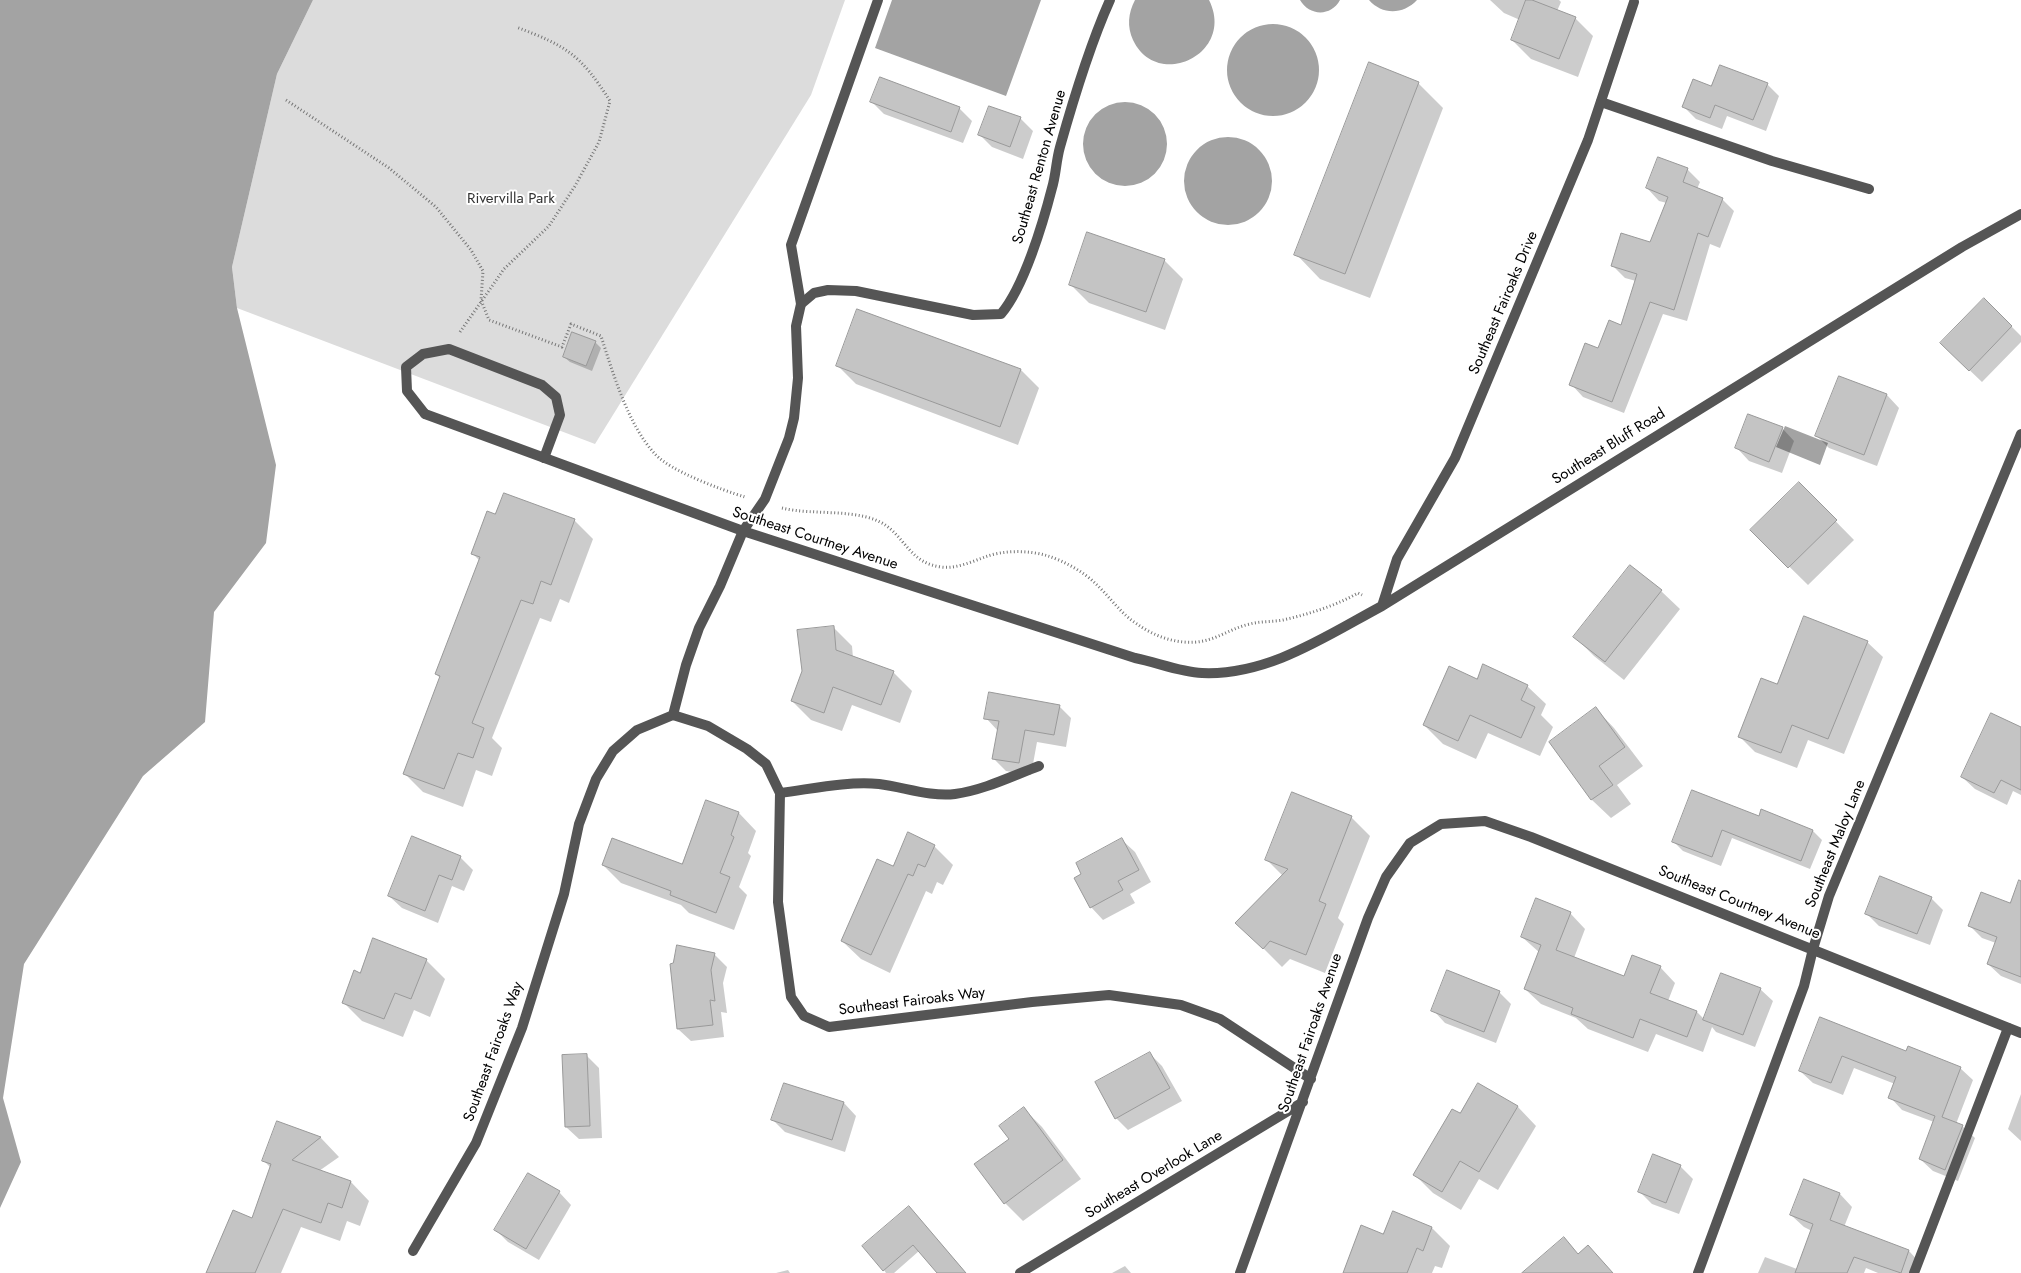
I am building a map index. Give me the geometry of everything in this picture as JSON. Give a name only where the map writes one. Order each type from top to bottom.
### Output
[{"type":"street","points":[[673,715],[686,665],[699,628],[720,586],[743,531],[765,499],[794,418],[798,378],[796,326],[801,304],[791,245],[878,0]]},
{"type":"street","name":"Southeast Renton Avenue","points":[[801,304],[814,294],[828,290],[856,291],[973,315],[1001,314],[1013,300],[1023,276],[1052,188],[1059,150],[1073,103],[1096,32],[1110,0]]},
{"type":"street","name":"Southeast Fairoaks Drive","points":[[1382,606],[1397,559],[1455,458],[1588,140],[1634,2]]},
{"type":"street","points":[[1601,102],[1718,144],[1869,189]]},
{"type":"street","name":"Southeast Bluff Road","points":[[1201,673],[1245,670],[1294,653],[1382,606],[1962,247],[2021,214]]},
{"type":"street","points":[[449,349],[542,385],[556,397],[560,415],[544,458]]},
{"type":"street","name":"Southeast Courtney Avenue","points":[[449,349],[424,354],[406,367],[407,391],[425,414],[743,531],[1135,658],[1201,673]]},
{"type":"street","name":"Southeast Maloy Lane","points":[[1698,1273],[1804,986],[1829,896],[2021,434]]},
{"type":"street","name":"Southeast Fairoaks Way","points":[[413,1251],[476,1143],[522,1028],[564,894],[579,824],[596,779],[613,751],[637,730],[673,715],[708,726],[747,749],[766,764],[780,793],[778,902],[791,997],[804,1016],[829,1027],[1032,1002],[1108,995],[1180,1005],[1220,1018],[1311,1079]]},
{"type":"street","points":[[780,793],[845,785],[878,784],[936,794],[954,794],[981,789],[1039,766]]},
{"type":"street","name":"Southeast Courtney Avenue","points":[[1441,824],[1486,821],[2021,1033]]},
{"type":"street","name":"Southeast Fairoaks Avenue","points":[[1240,1273],[1368,918],[1386,877],[1410,843],[1441,824]]},
{"type":"street","points":[[1914,1273],[2008,1028]]},
{"type":"street","name":"Southeast Overlook Lane","points":[[1020,1273],[1303,1102]]},
{"type":"path","points":[[449,349],[504,269],[549,226],[575,186],[599,142],[610,101],[591,71],[574,55],[552,40],[516,27]]},
{"type":"green space","name":"Rivervilla Park","points":[[313,0],[845,0],[811,95],[595,444],[237,308],[232,267],[277,74]]},
{"type":"shaded area","points":[[0,0],[313,0],[277,74],[232,267],[237,308],[276,465],[266,543],[214,612],[205,722],[143,776],[24,964],[3,1098],[21,1162],[0,1208]]},
{"type":"shaded area","points":[[892,0],[1041,0],[1006,96],[875,48]]},
{"type":"shaded area","points":[[1135,0],[1209,0],[1214,19],[1212,36],[1203,50],[1190,59],[1175,64],[1159,63],[1144,55],[1131,35],[1129,20]]},
{"type":"shaded area","points":[[1300,0],[1340,0],[1336,6],[1326,12],[1314,12]]},
{"type":"shaded area","points":[[1369,0],[1417,0],[1399,11],[1386,11]]},
{"type":"shaded area","points":[[1273,24],[1290,28],[1305,38],[1315,53],[1319,70],[1315,87],[1305,102],[1290,112],[1273,116],[1256,112],[1241,102],[1231,87],[1227,70],[1231,53],[1241,38],[1256,28]]},
{"type":"shaded area","points":[[1125,102],[1148,109],[1160,121],[1167,144],[1160,167],[1148,179],[1125,186],[1102,179],[1090,167],[1083,144],[1090,121],[1102,109]]},
{"type":"shaded area","points":[[1228,137],[1245,141],[1259,150],[1268,164],[1272,181],[1268,198],[1259,212],[1245,221],[1228,225],[1211,221],[1197,212],[1188,198],[1184,181],[1188,164],[1197,150],[1211,141]]},
{"type":"shaded area","points":[[1785,426],[1828,443],[1820,465],[1776,447]]},
{"type":"building","points":[[1526,0],[1532,0],[1576,17],[1559,59],[1511,40]]},
{"type":"building","points":[[1369,62],[1419,82],[1345,274],[1294,255]]},
{"type":"building","points":[[1720,65],[1768,83],[1753,120],[1715,105],[1710,118],[1682,107],[1693,79],[1711,86]]},
{"type":"building","points":[[880,77],[960,107],[951,132],[870,102]]},
{"type":"building","points":[[989,106],[1021,117],[1010,147],[978,135]]},
{"type":"building","points":[[1658,157],[1688,168],[1683,182],[1723,198],[1708,237],[1698,233],[1674,310],[1650,302],[1612,402],[1569,385],[1585,343],[1598,348],[1609,320],[1621,325],[1637,274],[1611,266],[1621,233],[1650,242],[1668,197],[1646,188]]},
{"type":"building","points":[[1087,232],[1165,259],[1146,312],[1069,285]]},
{"type":"building","points":[[1984,298],[2012,326],[1969,371],[1940,343]]},
{"type":"building","points":[[857,309],[1021,369],[1000,427],[836,366]]},
{"type":"building","points":[[572,332],[596,341],[586,366],[563,357]]},
{"type":"building","points":[[1839,376],[1887,394],[1864,455],[1815,436]]},
{"type":"building","points":[[1748,414],[1783,427],[1769,462],[1735,448]]},
{"type":"building","points":[[1799,482],[1837,520],[1788,568],[1750,530]]},
{"type":"building","points":[[504,493],[575,519],[551,585],[541,581],[533,604],[521,600],[472,723],[484,728],[473,758],[458,753],[444,789],[403,774],[440,676],[435,674],[480,557],[471,554],[487,511],[495,514]]},
{"type":"building","points":[[1630,565],[1662,590],[1605,662],[1573,637]]},
{"type":"building","points":[[1804,616],[1868,641],[1828,739],[1792,725],[1781,753],[1738,737],[1761,678],[1777,684]]},
{"type":"building","points":[[834,626],[836,650],[894,671],[881,705],[833,687],[824,713],[791,701],[802,671],[797,630]]},
{"type":"building","points":[[1483,664],[1528,685],[1521,700],[1535,707],[1521,738],[1470,715],[1458,741],[1423,725],[1449,666],[1477,679]]},
{"type":"building","points":[[989,692],[1060,705],[1054,735],[1025,730],[1019,763],[992,759],[999,721],[984,719]]},
{"type":"building","points":[[1596,707],[1625,747],[1599,766],[1613,785],[1591,800],[1549,742]]},
{"type":"building","points":[[1991,713],[2021,727],[2021,790],[2001,780],[1994,793],[1961,777]]},
{"type":"building","points":[[1692,790],[1759,816],[1761,809],[1813,830],[1801,861],[1722,830],[1712,857],[1672,842]]},
{"type":"building","points":[[1292,792],[1352,816],[1319,901],[1326,904],[1306,955],[1270,941],[1263,949],[1235,923],[1288,869],[1265,860]]},
{"type":"building","points":[[706,800],[739,812],[731,835],[734,837],[720,873],[730,877],[716,913],[670,895],[671,891],[602,865],[612,838],[682,864]]},
{"type":"building","points":[[908,832],[935,845],[925,867],[918,864],[913,876],[908,874],[871,955],[841,941],[877,859],[893,866]]},
{"type":"building","points":[[412,836],[461,856],[452,880],[439,875],[425,911],[388,896]]},
{"type":"building","points":[[1122,838],[1139,870],[1118,881],[1123,890],[1090,908],[1074,878],[1081,874],[1076,863]]},
{"type":"building","points":[[1880,876],[1932,897],[1917,934],[1865,914]]},
{"type":"building","points":[[2019,880],[2021,881],[2021,977],[1987,964],[1997,937],[1968,926],[1981,892],[2010,903]]},
{"type":"building","points":[[1536,898],[1571,912],[1556,950],[1624,976],[1632,955],[1661,966],[1650,993],[1697,1011],[1687,1037],[1640,1019],[1633,1038],[1571,1014],[1573,1008],[1524,989],[1541,945],[1521,937]]},
{"type":"building","points":[[373,938],[427,959],[411,999],[395,993],[384,1019],[342,1003],[354,970],[360,973]]},
{"type":"building","points":[[677,945],[715,953],[711,970],[715,1001],[710,1000],[713,1025],[677,1029],[670,964],[673,963]]},
{"type":"building","points":[[1447,970],[1500,991],[1484,1032],[1431,1011]]},
{"type":"building","points":[[1721,973],[1761,988],[1743,1035],[1703,1020]]},
{"type":"building","points":[[1820,1017],[1906,1051],[1908,1046],[1961,1067],[1942,1117],[1963,1125],[1945,1170],[1919,1159],[1935,1116],[1888,1098],[1896,1077],[1842,1056],[1831,1083],[1799,1071]]},
{"type":"building","points":[[1150,1052],[1170,1088],[1115,1119],[1095,1082]]},
{"type":"building","points":[[587,1054],[590,1126],[565,1127],[562,1055]]},
{"type":"building","points":[[784,1083],[844,1102],[832,1140],[771,1120]]},
{"type":"building","points":[[1478,1083],[1518,1106],[1479,1172],[1460,1161],[1442,1192],[1413,1175],[1452,1109],[1460,1113]]},
{"type":"building","points":[[1024,1107],[1063,1160],[1004,1204],[974,1164],[1009,1139],[999,1126]]},
{"type":"building","points":[[277,1121],[321,1137],[292,1160],[351,1181],[342,1208],[328,1203],[321,1223],[283,1209],[255,1273],[206,1273],[233,1210],[252,1218],[271,1164],[262,1161]]},
{"type":"building","points":[[1653,1154],[1681,1165],[1666,1203],[1638,1192]]},
{"type":"building","points":[[528,1173],[560,1191],[526,1249],[494,1230]]},
{"type":"building","points":[[1804,1179],[1840,1193],[1830,1220],[1909,1250],[1901,1273],[1854,1257],[1847,1273],[1795,1273],[1813,1224],[1790,1215]]},
{"type":"building","points":[[909,1206],[966,1273],[937,1273],[913,1245],[883,1271],[862,1246]]},
{"type":"building","points":[[1393,1211],[1432,1227],[1423,1251],[1417,1248],[1407,1273],[1343,1273],[1361,1225],[1383,1234]]},
{"type":"building","points":[[1564,1237],[1578,1254],[1588,1245],[1613,1273],[1522,1273]]}]
